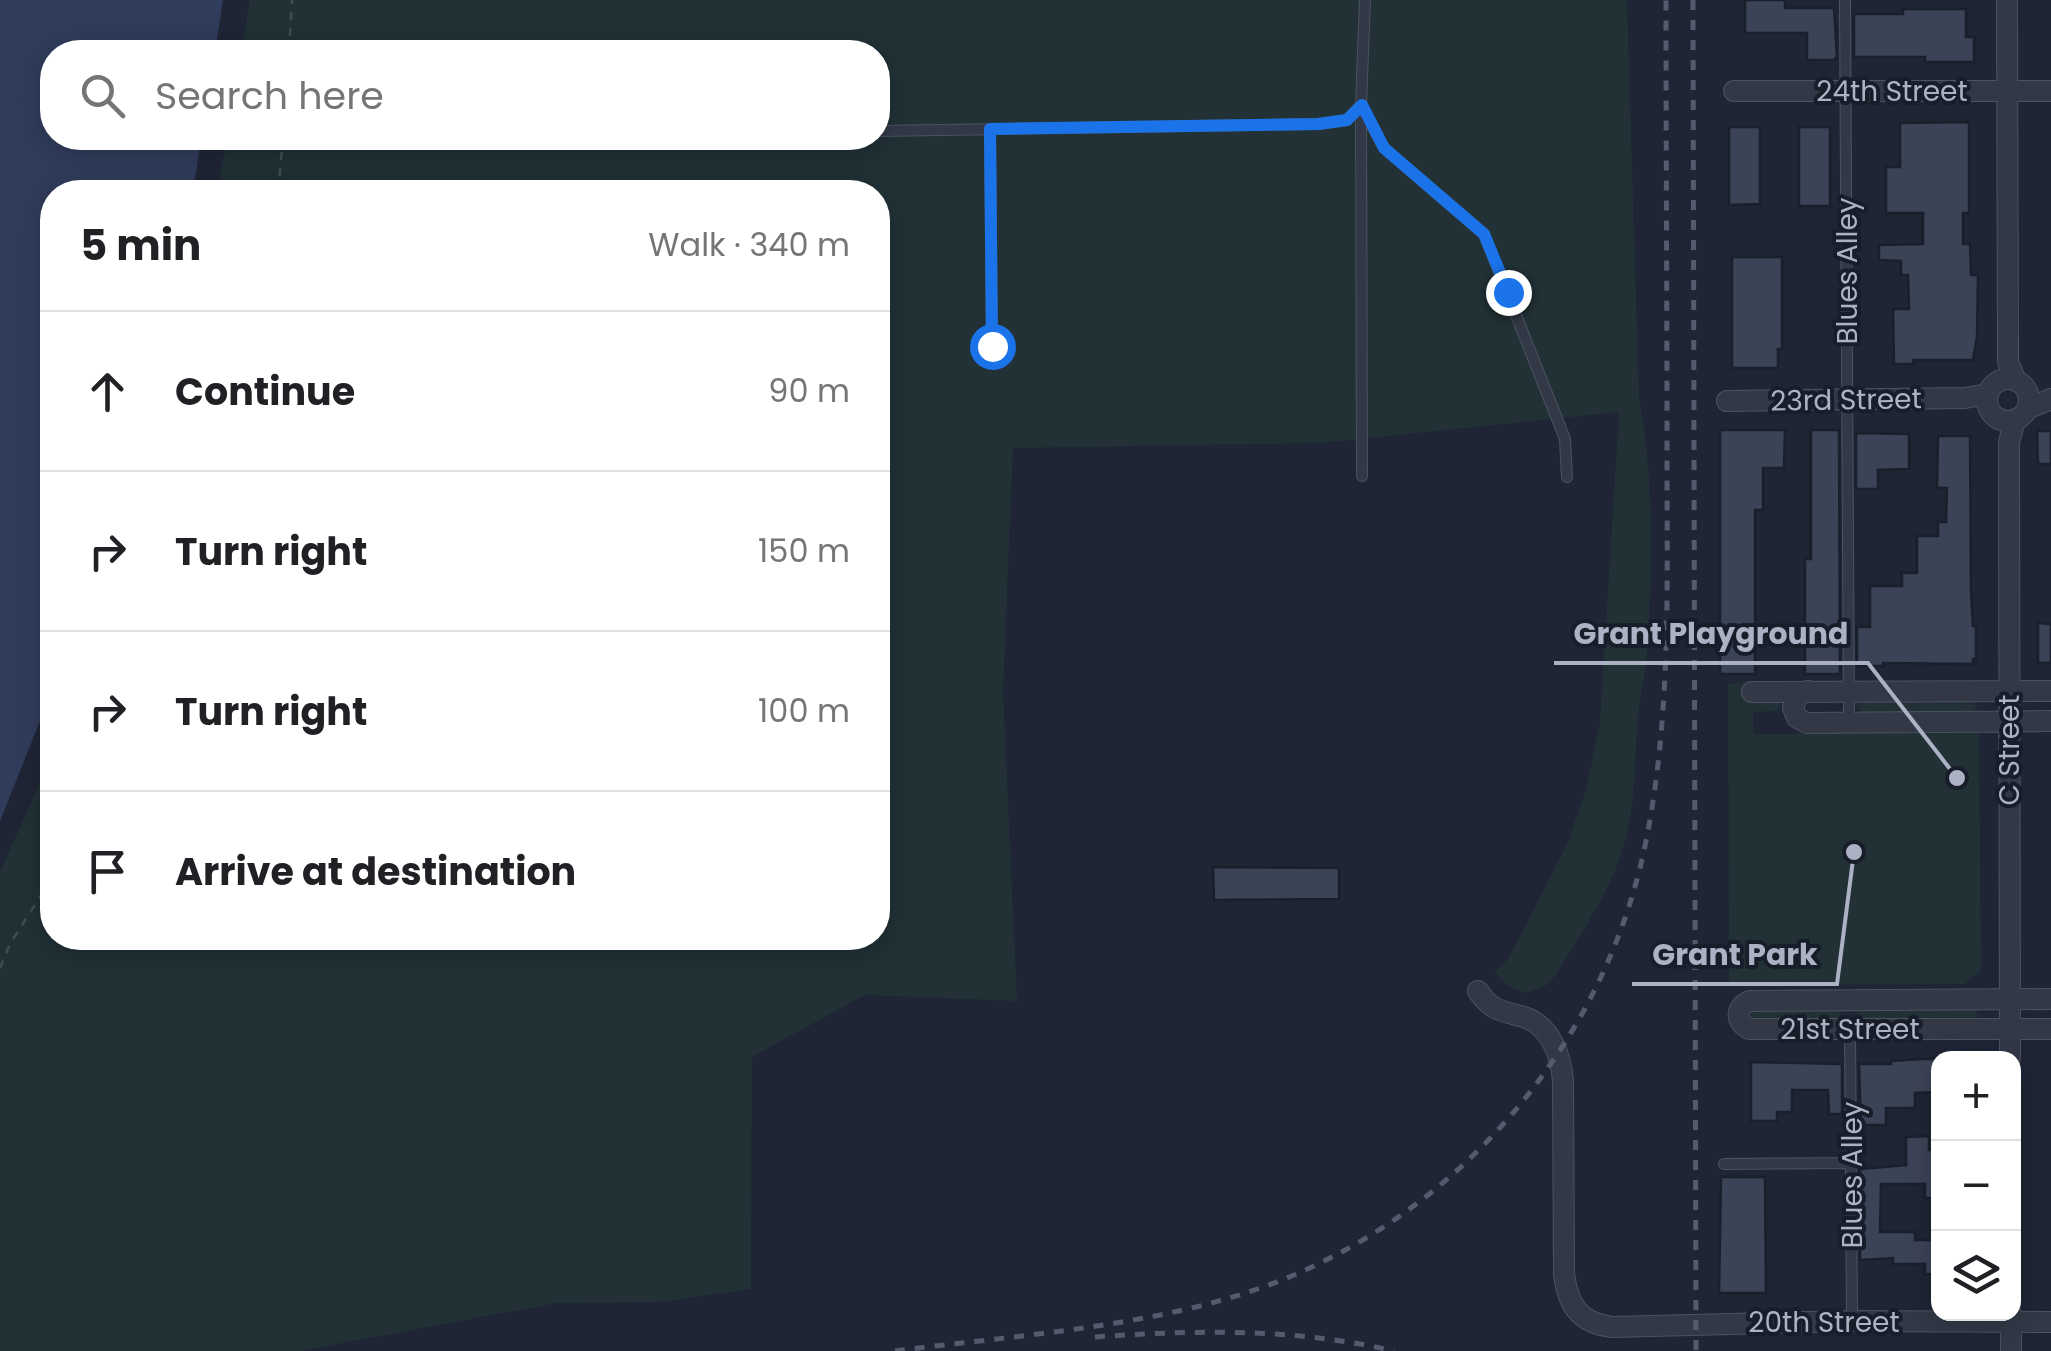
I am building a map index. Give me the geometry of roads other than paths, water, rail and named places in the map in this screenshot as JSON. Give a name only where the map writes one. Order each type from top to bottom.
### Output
[{"type":"street","name":"C Street","points":[[2007,0],[2010,1051]]},
{"type":"street","name":"24th Street","points":[[1734,91],[2051,91]]},
{"type":"street","name":"23rd Street","points":[[1727,401],[2008,396],[2051,399]]},
{"type":"street","points":[[1808,691],[1798,694],[1793,708],[1798,718],[1808,722],[2051,721]]},
{"type":"street","points":[[1752,692],[2051,692]]},
{"type":"street","name":"20th Street","points":[[1478,990],[1499,1013],[1535,1023],[1558,1054],[1563,1081],[1564,1274],[1575,1310],[1589,1322],[1612,1327],[1931,1320]]},
{"type":"street","name":"21st Street","points":[[2051,999],[1750,1001],[1741,1006],[1738,1015],[1741,1024],[1749,1028],[2051,1030]]},
{"type":"street","points":[[1850,1029],[1851,1000]]},
{"type":"street","name":"20th Street","points":[[2021,1319],[2051,1322]]},
{"type":"street","points":[[2011,1321],[2011,1351]]},
{"type":"lane","points":[[1362,476],[1365,0]]},
{"type":"lane","name":"Blues Alley","points":[[1845,0],[1849,722]]},
{"type":"lane","points":[[890,131],[1318,124],[1347,120],[1362,105]]},
{"type":"lane","points":[[1362,105],[1384,148],[1484,234],[1566,439],[1567,477]]},
{"type":"lane","points":[[990,129],[992,346]]},
{"type":"lane","name":"Blues Alley","points":[[1850,1029],[1852,1321]]},
{"type":"lane","points":[[1724,1164],[1852,1163]]},
{"type":"water","points":[[0,0],[223,0],[217,40],[40,40],[40,150],[199,150],[195,180],[40,180],[40,721],[0,821]]},
{"type":"railway","points":[[895,1351],[1136,1320],[1230,1298],[1274,1283],[1343,1251],[1408,1210],[1466,1162],[1518,1107],[1563,1046],[1600,980],[1628,910],[1647,836],[1660,743],[1667,601],[1666,0]]},
{"type":"railway","points":[[1693,0],[1696,1351]]},
{"type":"railway","points":[[1095,1337],[1245,1333],[1320,1338],[1394,1351]]},
{"type":"place","name":"Grant Playground","points":[[1957,778]]},
{"type":"place","name":"Grant Park","points":[[1854,852]]}]
